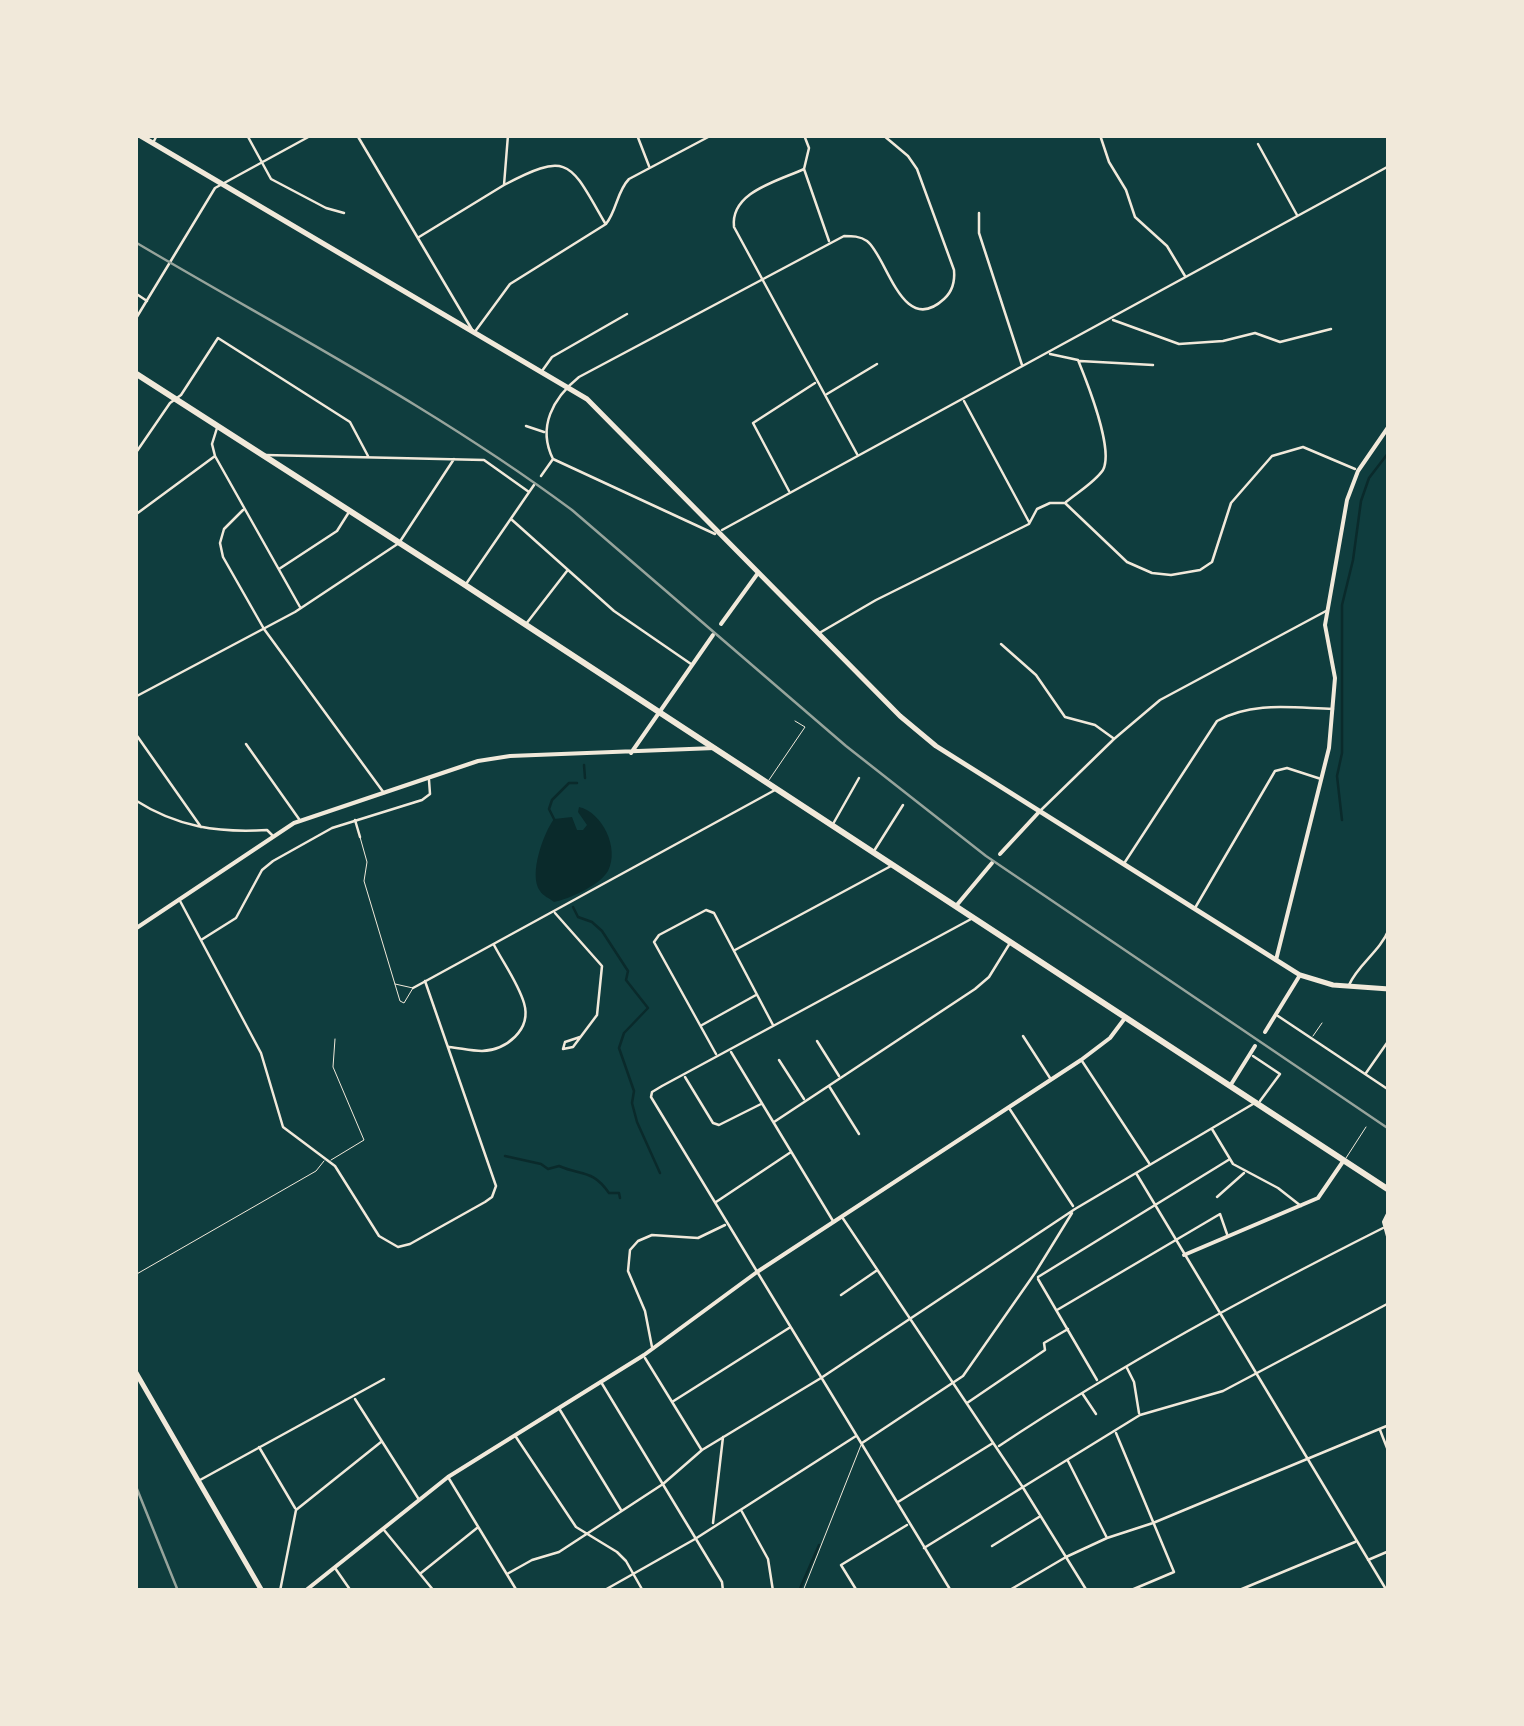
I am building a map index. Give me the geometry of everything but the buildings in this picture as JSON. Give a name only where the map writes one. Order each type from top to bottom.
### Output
[{"type":"highway","points":[[135,373],[1389,1190]]},
{"type":"main road","points":[[138,135],[598,407],[917,732],[1300,975],[1322,983],[1389,989]]},
{"type":"main road","points":[[135,1371],[262,1591]]},
{"type":"street","points":[[152,144],[158,135]]},
{"type":"street","points":[[247,135],[271,179],[326,208],[344,213]]},
{"type":"street","points":[[135,320],[214,188],[312,135]]},
{"type":"street","points":[[357,135],[474,332],[510,284],[606,224],[624,184],[712,135]]},
{"type":"street","points":[[504,185],[508,135]]},
{"type":"street","points":[[637,135],[650,168]]},
{"type":"street","points":[[804,135],[808,148],[804,169],[830,242]]},
{"type":"street","points":[[884,135],[917,168],[954,270],[952,288],[938,304],[912,305],[894,290],[876,250],[867,241],[851,236],[830,242],[579,377],[568,386],[549,415],[546,442],[553,459],[710,533],[719,532],[1389,166]]},
{"type":"street","points":[[1100,135],[1134,216],[1168,246],[1185,278]]},
{"type":"street","points":[[1258,144],[1298,216]]},
{"type":"street","points":[[418,238],[504,185],[542,165],[554,164],[568,167],[606,224]]},
{"type":"street","points":[[804,169],[746,196],[736,205],[734,227],[858,456]]},
{"type":"street","points":[[979,213],[979,233],[1022,366]]},
{"type":"street","points":[[135,293],[148,302]]},
{"type":"street","points":[[542,373],[552,357],[627,314]]},
{"type":"street","points":[[1112,320],[1179,344],[1222,341],[1255,333],[1280,342],[1331,329]]},
{"type":"street","points":[[135,454],[218,338],[350,422],[368,456]]},
{"type":"street","points":[[1048,354],[1153,365]]},
{"type":"street","points":[[820,633],[876,600],[1030,524],[1037,509],[1050,503],[1065,503],[1099,475],[1106,465],[1105,446],[1078,360]]},
{"type":"street","points":[[826,395],[877,364]]},
{"type":"street","points":[[790,492],[753,423],[818,382]]},
{"type":"street","points":[[963,400],[1030,524]]},
{"type":"street","points":[[218,426],[212,444],[215,456],[300,608]]},
{"type":"street","points":[[526,426],[546,433]]},
{"type":"street","points":[[1276,960],[1321,779],[1333,709],[1335,670],[1326,641],[1326,611],[1350,486],[1389,426]]},
{"type":"street","points":[[1065,503],[1128,562],[1152,573],[1172,575],[1200,570],[1212,562],[1231,504],[1272,456],[1290,449],[1312,449],[1358,470]]},
{"type":"street","points":[[264,455],[484,460],[528,492]]},
{"type":"street","points":[[135,515],[215,456]]},
{"type":"street","points":[[135,697],[300,608],[400,543],[454,459]]},
{"type":"street","points":[[541,476],[553,459]]},
{"type":"street","points":[[465,585],[534,485]]},
{"type":"street","points":[[243,510],[224,529],[221,550],[264,628],[384,793]]},
{"type":"street","points":[[278,570],[336,531],[350,511]]},
{"type":"street","points":[[511,519],[626,620],[692,664]]},
{"type":"street","points":[[525,625],[567,571]]},
{"type":"street","points":[[721,624],[758,573]]},
{"type":"street","points":[[1000,854],[1038,812],[1160,700],[1326,611]]},
{"type":"street","points":[[632,753],[713,635]]},
{"type":"street","points":[[1001,644],[1036,676],[1065,717],[1095,725],[1114,739]]},
{"type":"street","points":[[1124,863],[1217,722],[1254,707],[1333,709]]},
{"type":"street","points":[[135,733],[202,829]]},
{"type":"street","points":[[246,744],[300,820]]},
{"type":"street","points":[[135,929],[300,820],[428,777],[498,757],[715,748]]},
{"type":"street","points":[[1195,910],[1275,771],[1287,768],[1321,779]]},
{"type":"street","points":[[200,940],[236,918],[262,870],[272,861],[314,836],[422,800],[430,792],[428,777]]},
{"type":"street","points":[[832,825],[859,778]]},
{"type":"street","points":[[412,988],[778,789]]},
{"type":"street","points":[[135,808],[137,802],[158,815],[202,829],[267,830],[273,836]]},
{"type":"street","points":[[874,852],[903,805]]},
{"type":"street","points":[[355,820],[360,837]]},
{"type":"street","points":[[733,949],[893,864]]},
{"type":"street","points":[[956,906],[992,864]]},
{"type":"street","points":[[179,899],[260,1053],[283,1127],[328,1160],[358,1198],[379,1236],[398,1247],[480,1206],[495,1191],[496,1180],[425,981]]},
{"type":"street","points":[[718,1056],[654,940],[710,910],[774,1027]]},
{"type":"street","points":[[554,912],[602,966],[597,1015],[580,1037]]},
{"type":"street","points":[[951,1591],[671,1134],[651,1094],[974,918]]},
{"type":"street","points":[[1349,987],[1353,976],[1377,952],[1389,929]]},
{"type":"street","points":[[774,1122],[975,988],[989,977],[1011,942]]},
{"type":"street","points":[[449,1047],[490,1050],[508,1042],[522,1028],[526,1017],[524,1002],[494,944]]},
{"type":"street","points":[[1265,1032],[1300,975]]},
{"type":"street","points":[[700,1026],[757,995]]},
{"type":"street","points":[[1276,1015],[1389,1090]]},
{"type":"street","points":[[305,1591],[448,1477],[644,1356],[756,1272],[1081,1060],[1110,1038],[1125,1018]]},
{"type":"street","points":[[1023,1036],[1051,1079]]},
{"type":"street","points":[[1366,1074],[1389,1040]]},
{"type":"street","points":[[817,1041],[840,1077]]},
{"type":"street","points":[[1230,1086],[1255,1046]]},
{"type":"street","points":[[730,1050],[834,1222]]},
{"type":"street","points":[[507,1574],[532,1560],[560,1552],[663,1484],[702,1450],[820,1378],[1074,1209],[1257,1104],[1280,1074],[1250,1054]]},
{"type":"street","points":[[779,1060],[805,1100]]},
{"type":"street","points":[[1081,1060],[1150,1164]]},
{"type":"street","points":[[684,1075],[713,1122],[719,1125],[762,1104]]},
{"type":"street","points":[[828,1085],[859,1134]]},
{"type":"street","points":[[1008,1108],[1074,1209]]},
{"type":"street","points":[[1211,1128],[1230,1159],[1301,1206]]},
{"type":"street","points":[[714,1203],[791,1152]]},
{"type":"street","points":[[1036,1275],[1156,1207],[1230,1159]]},
{"type":"street","points":[[1184,1255],[1321,1196],[1344,1160]]},
{"type":"street","points":[[1218,1197],[1245,1172]]},
{"type":"street","points":[[1136,1173],[1386,1591]]},
{"type":"street","points":[[861,1444],[963,1376],[1036,1275],[1074,1209]]},
{"type":"street","points":[[1389,1212],[1384,1227],[1389,1240]]},
{"type":"street","points":[[1057,1310],[1220,1214],[1228,1236]]},
{"type":"street","points":[[842,1217],[1022,1486],[1087,1591]]},
{"type":"street","points":[[652,1349],[644,1312],[628,1270],[627,1257],[632,1247],[652,1234],[698,1238],[727,1224]]},
{"type":"street","points":[[897,1503],[1098,1382],[1384,1227]]},
{"type":"street","points":[[841,1295],[877,1270]]},
{"type":"street","points":[[1036,1275],[1098,1382]]},
{"type":"street","points":[[924,1548],[1140,1415],[1223,1391],[1389,1304]]},
{"type":"street","points":[[672,1402],[790,1327]]},
{"type":"street","points":[[966,1404],[1045,1350],[1044,1343],[1068,1329]]},
{"type":"street","points":[[644,1356],[702,1450]]},
{"type":"street","points":[[1126,1367],[1134,1382],[1140,1415]]},
{"type":"street","points":[[198,1481],[384,1379]]},
{"type":"street","points":[[601,1382],[722,1590]]},
{"type":"street","points":[[1081,1392],[1096,1414]]},
{"type":"street","points":[[354,1397],[418,1500]]},
{"type":"street","points":[[560,1409],[622,1511]]},
{"type":"street","points":[[1008,1591],[1108,1538],[1389,1425]]},
{"type":"street","points":[[1379,1429],[1389,1453]]},
{"type":"street","points":[[1115,1431],[1174,1572],[1130,1591]]},
{"type":"street","points":[[516,1436],[566,1515],[585,1534],[617,1552],[643,1591]]},
{"type":"street","points":[[602,1591],[695,1539],[856,1436]]},
{"type":"street","points":[[713,1525],[723,1438]]},
{"type":"street","points":[[280,1591],[296,1510],[381,1442]]},
{"type":"street","points":[[259,1447],[296,1510]]},
{"type":"street","points":[[1067,1460],[1108,1538]]},
{"type":"street","points":[[448,1477],[518,1591]]},
{"type":"street","points":[[740,1510],[768,1559],[773,1591]]},
{"type":"street","points":[[992,1546],[1040,1516]]},
{"type":"street","points":[[857,1591],[842,1565],[909,1524]]},
{"type":"street","points":[[420,1574],[478,1526]]},
{"type":"street","points":[[383,1528],[434,1591]]},
{"type":"street","points":[[1237,1591],[1357,1541]]},
{"type":"street","points":[[1368,1560],[1389,1551]]},
{"type":"street","points":[[334,1567],[351,1591]]},
{"type":"lane","points":[[767,782],[805,727],[795,721]]},
{"type":"lane","points":[[360,837],[366,859],[364,881],[395,984],[402,1003],[412,988],[395,984]]},
{"type":"lane","points":[[1312,1039],[1322,1023]]},
{"type":"lane","points":[[135,1275],[364,1140],[334,1067],[335,1040]]},
{"type":"lane","points":[[1344,1160],[1366,1128]]},
{"type":"lane","points":[[803,1591],[861,1444]]},
{"type":"water","points":[[579,807],[595,816],[607,832],[611,862],[598,882],[554,902],[541,893],[537,884],[539,854],[554,819],[572,817],[577,830],[583,830],[587,825]]},
{"type":"waterway","points":[[1342,820],[1337,776],[1342,753],[1342,605],[1361,501],[1369,478],[1389,452]]},
{"type":"waterway","points":[[584,765],[585,778]]},
{"type":"waterway","points":[[554,819],[549,809],[552,800],[569,783],[577,783]]},
{"type":"waterway","points":[[573,907],[578,917],[602,931],[628,971],[626,980],[648,1008],[624,1033],[619,1048],[634,1091],[632,1103],[637,1122],[660,1173]]},
{"type":"waterway","points":[[505,1156],[548,1169],[559,1166],[586,1174],[609,1193],[619,1193],[620,1198]]},
{"type":"waterway","points":[[799,1591],[819,1545]]},
{"type":"tram line","points":[[135,1484],[178,1591]]},
{"type":"railway","points":[[135,242],[357,370],[520,473],[572,510],[846,746],[986,856],[1389,1129]]}]
